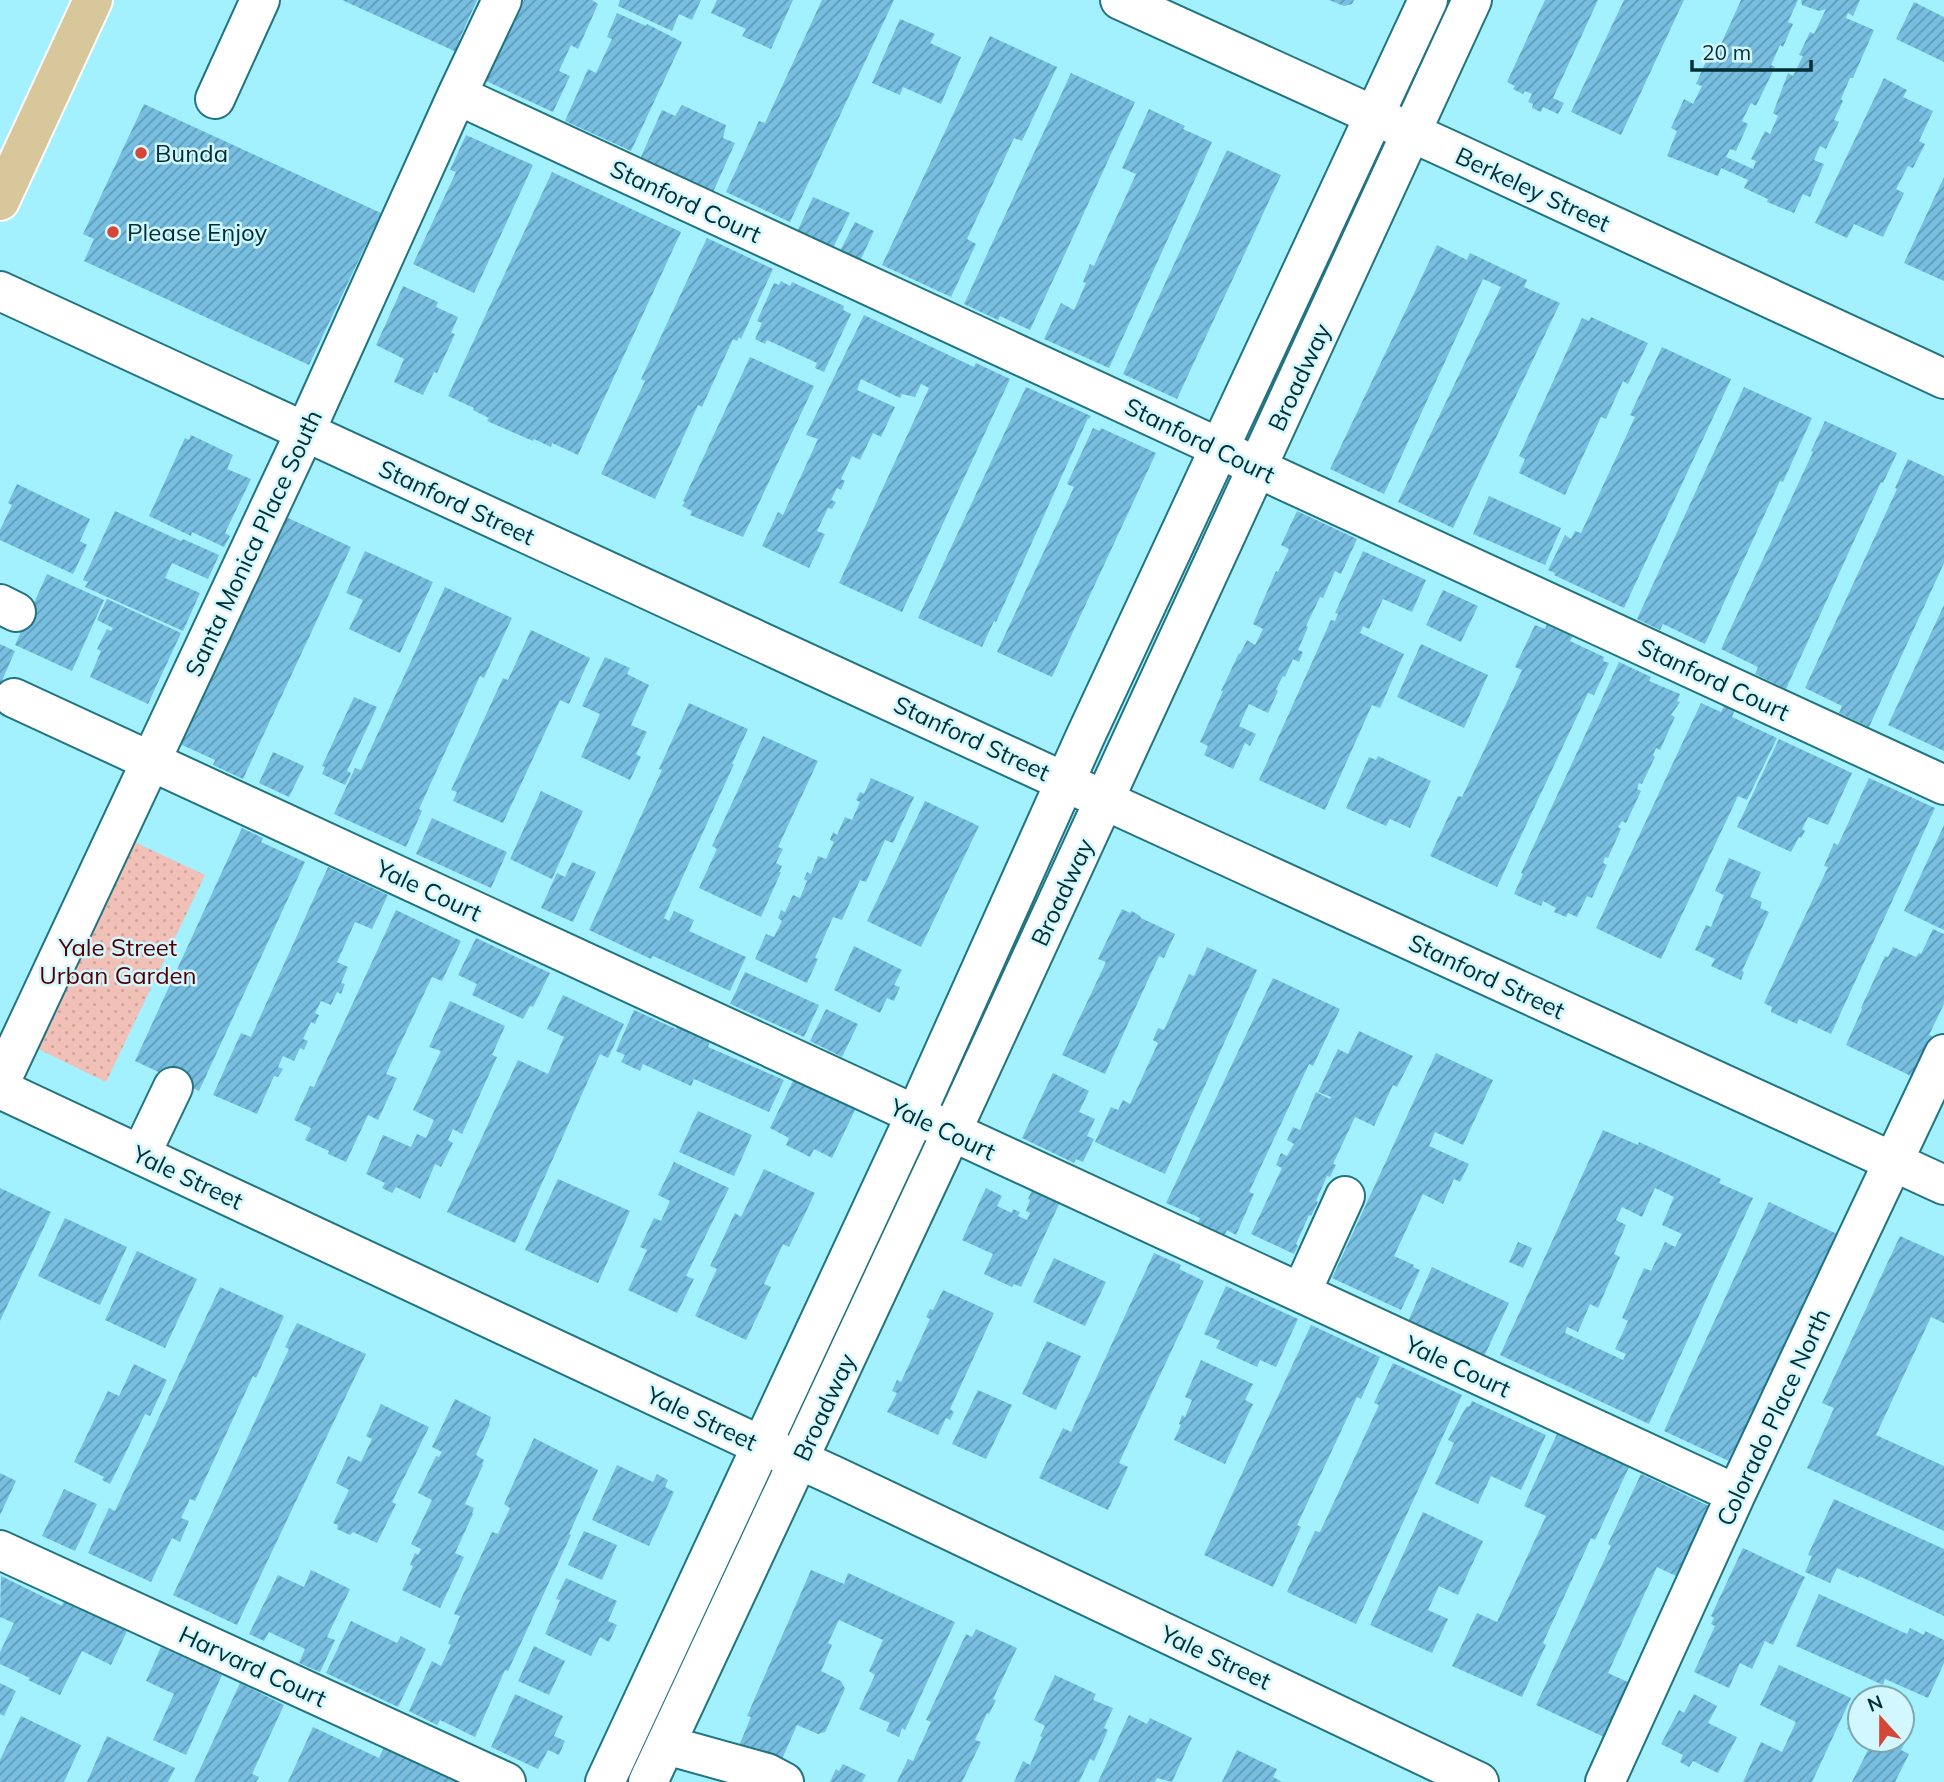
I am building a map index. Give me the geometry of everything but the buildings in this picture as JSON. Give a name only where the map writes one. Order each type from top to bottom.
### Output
[{"type":"main road","points":[[0,201],[93,0]]},
{"type":"street","points":[[215,99],[260,0]]},
{"type":"street","name":"Santa Monica Place South","points":[[0,1086],[305,432],[502,0]]},
{"type":"street","name":"Berkeley Street","points":[[1120,0],[1944,379]]},
{"type":"street","name":"Broadway","points":[[605,1782],[915,1116],[1065,781],[1428,0]]},
{"type":"street","name":"Broadway","points":[[648,1782],[800,1460],[1472,0]]},
{"type":"street","name":"Stanford Court","points":[[457,95],[1944,785]]},
{"type":"street","name":"Stanford Street","points":[[0,291],[1944,1185]]},
{"type":"street","name":"Yale Court","points":[[14,698],[1736,1494]]},
{"type":"street","name":"Colorado Place North","points":[[1605,1782],[1736,1494],[1944,1054]]},
{"type":"street","name":"Yale Street","points":[[0,1086],[762,1446],[800,1460],[1479,1782]]},
{"type":"street","points":[[141,1154],[173,1087]]},
{"type":"street","points":[[1301,1293],[1345,1196]]},
{"type":"street","name":"Harvard Court","points":[[0,1550],[506,1782]]},
{"type":"street","points":[[666,1745],[766,1773],[784,1782]]},
{"type":"green space","name":"Yale Street Urban Garden","points":[[130,840],[205,875],[106,1082],[32,1046]]},
{"type":"place","name":"Bunda","points":[[141,153]]},
{"type":"place","name":"Please Enjoy","points":[[113,232]]}]
